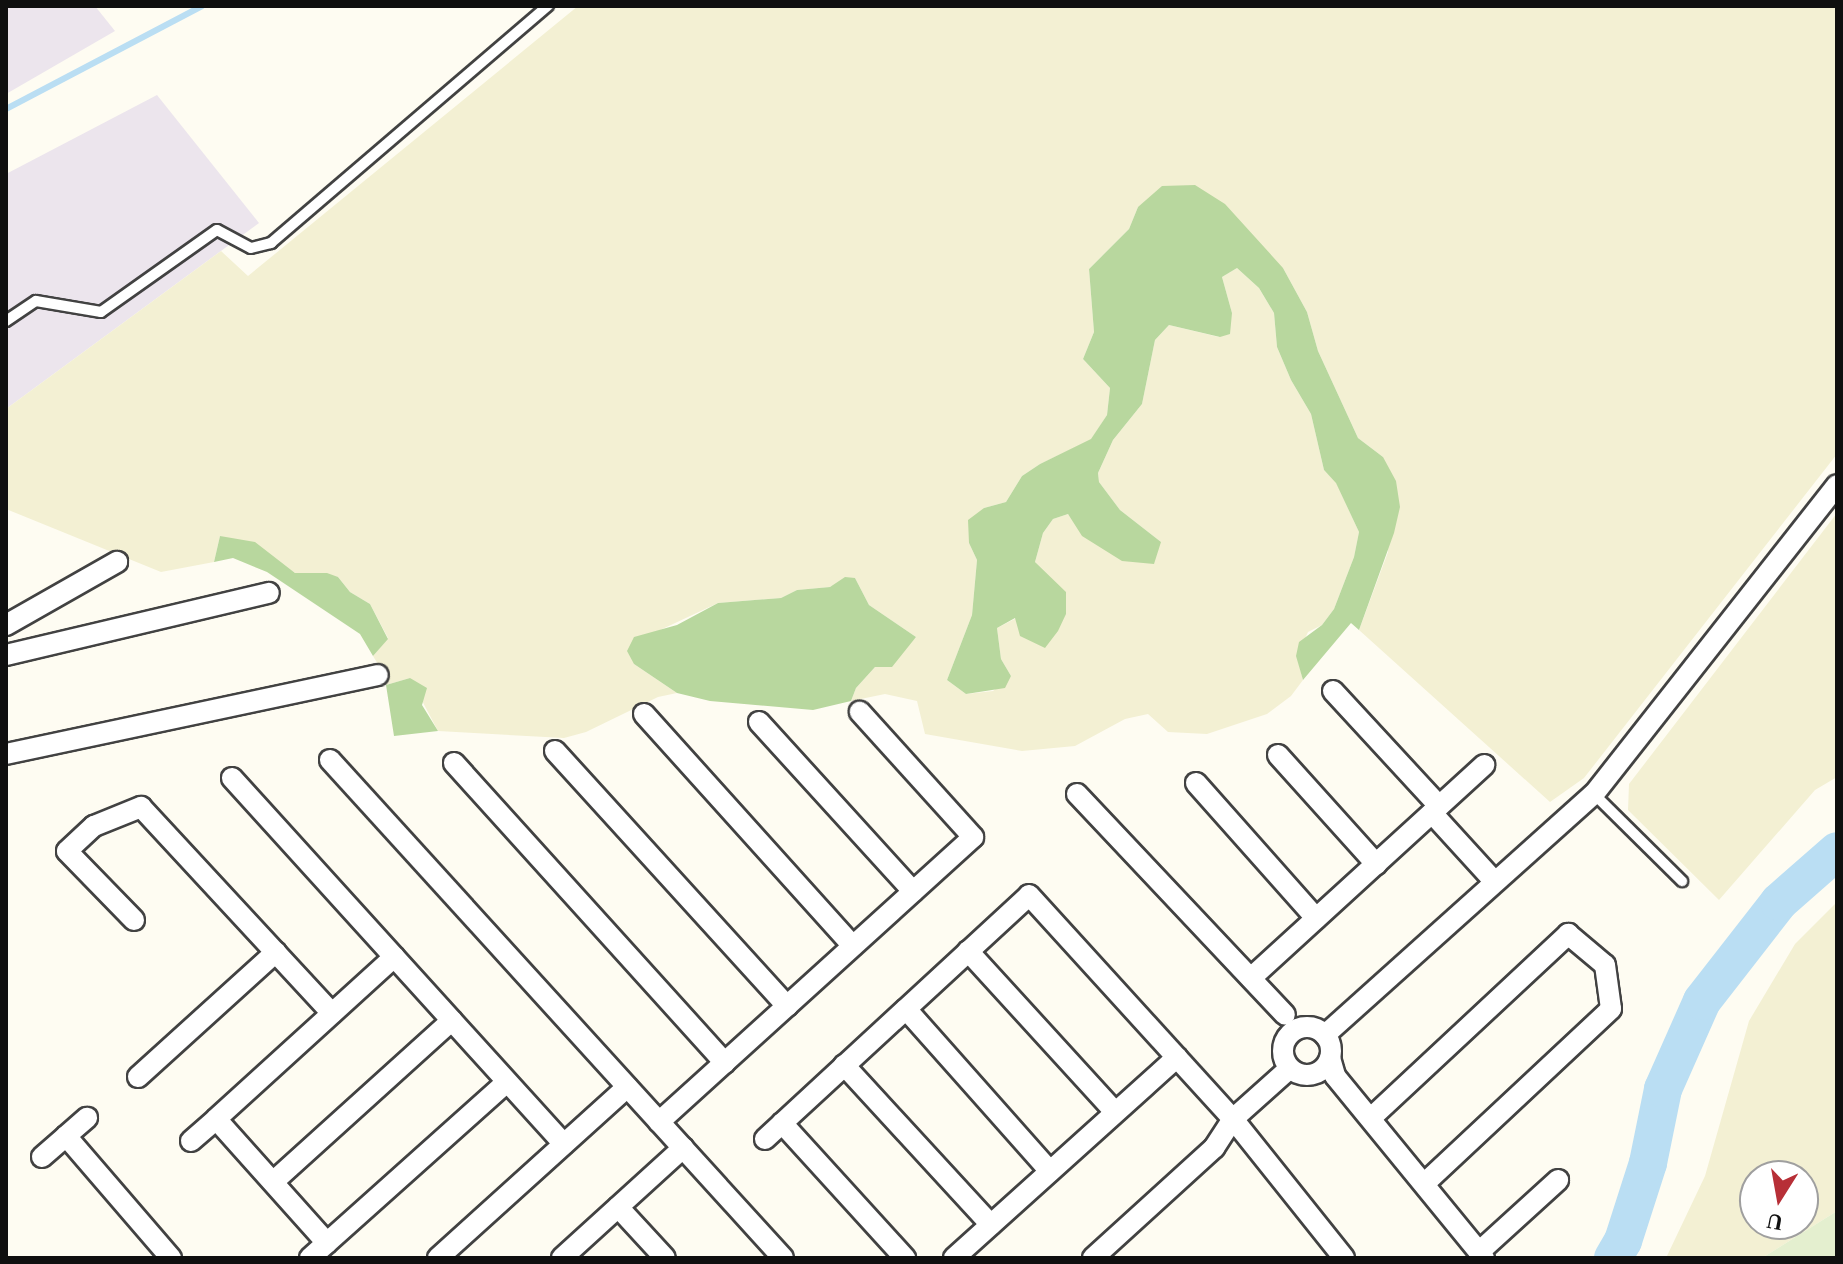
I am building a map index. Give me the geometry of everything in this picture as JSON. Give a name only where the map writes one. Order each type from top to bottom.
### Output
[{"type":"street","points":[[1325,1035],[1594,794],[1837,485]]},
{"type":"street","points":[[6,625],[117,562]]},
{"type":"street","points":[[6,655],[269,593]]},
{"type":"street","points":[[6,754],[378,675]]},
{"type":"street","points":[[1333,691],[1495,882]]},
{"type":"street","points":[[659,1122],[973,837],[860,712]]},
{"type":"street","points":[[644,714],[853,946]]},
{"type":"street","points":[[759,722],[913,891]]},
{"type":"street","points":[[555,751],[787,1006]]},
{"type":"street","points":[[1278,755],[1376,864]]},
{"type":"street","points":[[330,760],[783,1258]]},
{"type":"street","points":[[454,763],[725,1063]]},
{"type":"street","points":[[1251,978],[1484,765]]},
{"type":"street","points":[[232,778],[564,1144]]},
{"type":"street","points":[[1196,783],[1316,918]]},
{"type":"street","points":[[1077,794],[1285,1015]]},
{"type":"street","points":[[134,920],[67,851],[94,826],[141,807],[332,1013]]},
{"type":"street","points":[[765,1139],[1029,895],[1233,1119],[1344,1258]]},
{"type":"street","points":[[1371,1118],[1568,934],[1605,965],[1611,1009],[1424,1184]]},
{"type":"street","points":[[968,951],[1115,1112]]},
{"type":"street","points":[[138,1077],[276,952]]},
{"type":"street","points":[[191,1141],[394,957]]},
{"type":"street","points":[[906,1009],[1050,1171]]},
{"type":"street","points":[[273,1182],[452,1020]]},
{"type":"street","points":[[1330,1058],[1324,1069],[1313,1075],[1300,1075],[1289,1069],[1282,1051],[1290,1033],[1308,1026],[1325,1035],[1331,1046],[1330,1058],[1335,1076],[1481,1255],[1558,1180]]},
{"type":"street","points":[[954,1258],[1177,1057]]},
{"type":"street","points":[[844,1065],[991,1225]]},
{"type":"street","points":[[1093,1258],[1214,1148],[1233,1119],[1289,1069]]},
{"type":"street","points":[[310,1258],[507,1082]]},
{"type":"street","points":[[438,1258],[627,1087]]},
{"type":"street","points":[[42,1157],[87,1118]]},
{"type":"street","points":[[216,1119],[327,1243]]},
{"type":"street","points":[[782,1123],[905,1258]]},
{"type":"street","points":[[66,1136],[171,1258]]},
{"type":"street","points":[[562,1258],[683,1148]]},
{"type":"street","points":[[618,1207],[665,1258]]},
{"type":"lane","points":[[6,321],[36,301],[101,312],[217,230],[251,248],[271,243],[548,6]]},
{"type":"lane","points":[[1594,794],[1682,881]]},
{"type":"shaded area","points":[[6,6],[95,6],[115,31],[6,94]]},
{"type":"shaded area","points":[[578,6],[1837,6],[1837,454],[1584,778],[1550,802],[1359,630],[1388,552],[1383,457],[1358,438],[1318,351],[1307,312],[1283,268],[1138,207],[1129,229],[1089,269],[1094,332],[1083,359],[1110,388],[1107,415],[1091,440],[1040,464],[1022,476],[1006,502],[984,508],[969,543],[977,560],[972,615],[947,680],[966,694],[993,691],[1011,676],[1001,659],[997,628],[1065,593],[1035,562],[1043,533],[1053,519],[1068,514],[1075,523],[1161,542],[1120,510],[1099,482],[1098,473],[1113,440],[1142,404],[1155,340],[1169,325],[1219,337],[1232,313],[1222,277],[1237,268],[1259,288],[1274,313],[1277,347],[1291,380],[1311,414],[1324,470],[1336,482],[1359,532],[1354,557],[1334,609],[1322,625],[1308,632],[1297,656],[1303,680],[1291,696],[1267,714],[1207,734],[1168,732],[1148,714],[1125,719],[1075,746],[1022,751],[925,734],[917,701],[885,694],[851,701],[856,688],[875,667],[916,637],[869,605],[855,578],[830,587],[797,590],[781,598],[718,603],[658,631],[634,664],[677,693],[658,697],[586,732],[564,738],[438,731],[410,678],[386,685],[384,674],[373,656],[388,638],[370,604],[350,592],[338,577],[295,573],[278,561],[220,536],[214,562],[161,572],[6,509],[6,409],[221,251],[248,276]]},
{"type":"shaded area","points":[[157,95],[259,223],[6,409],[6,174]]},
{"type":"shaded area","points":[[1837,513],[1837,777],[1815,790],[1719,900],[1628,810],[1629,784]]},
{"type":"shaded area","points":[[1837,902],[1837,1211],[1819,1222],[1819,1160],[1739,1160],[1739,1240],[1791,1240],[1762,1258],[1666,1258],[1705,1176],[1749,1021],[1795,944]]},
{"type":"green space","points":[[1195,185],[1225,204],[1283,268],[1307,312],[1318,351],[1358,438],[1383,457],[1396,481],[1400,507],[1394,533],[1359,630],[1351,623],[1303,680],[1296,656],[1299,642],[1322,625],[1334,609],[1354,557],[1359,532],[1336,483],[1324,470],[1311,414],[1291,380],[1277,347],[1274,313],[1259,288],[1237,268],[1222,277],[1232,313],[1230,334],[1220,337],[1169,325],[1155,340],[1142,404],[1113,440],[1098,473],[1099,482],[1120,510],[1161,542],[1154,564],[1122,561],[1082,536],[1068,514],[1053,519],[1043,533],[1035,562],[1066,592],[1066,614],[1058,631],[1045,648],[1020,636],[1015,618],[997,628],[1001,659],[1011,676],[1005,688],[966,694],[947,680],[972,615],[977,560],[969,543],[968,520],[984,508],[1006,502],[1022,476],[1040,464],[1091,439],[1107,415],[1110,388],[1083,359],[1094,332],[1089,269],[1129,229],[1138,207],[1162,186]]},
{"type":"green space","points":[[220,536],[255,542],[295,573],[327,573],[338,577],[350,592],[370,604],[388,639],[373,656],[360,634],[267,572],[233,558],[214,562]]},
{"type":"green space","points":[[845,577],[855,578],[869,605],[916,637],[892,667],[875,667],[856,688],[851,701],[813,710],[710,701],[677,693],[634,664],[627,651],[634,637],[677,625],[718,603],[781,598],[797,590],[830,587]]},
{"type":"green space","points":[[410,678],[427,688],[422,705],[438,731],[394,736],[386,685]]},
{"type":"green space","points":[[1837,1211],[1837,1258],[1762,1258],[1791,1240],[1819,1240],[1819,1222]]},
{"type":"waterway","points":[[6,109],[202,6]]},
{"type":"waterway","points":[[1613,1258],[1623,1241],[1648,1163],[1663,1089],[1702,1001],[1779,902],[1837,851]]}]
